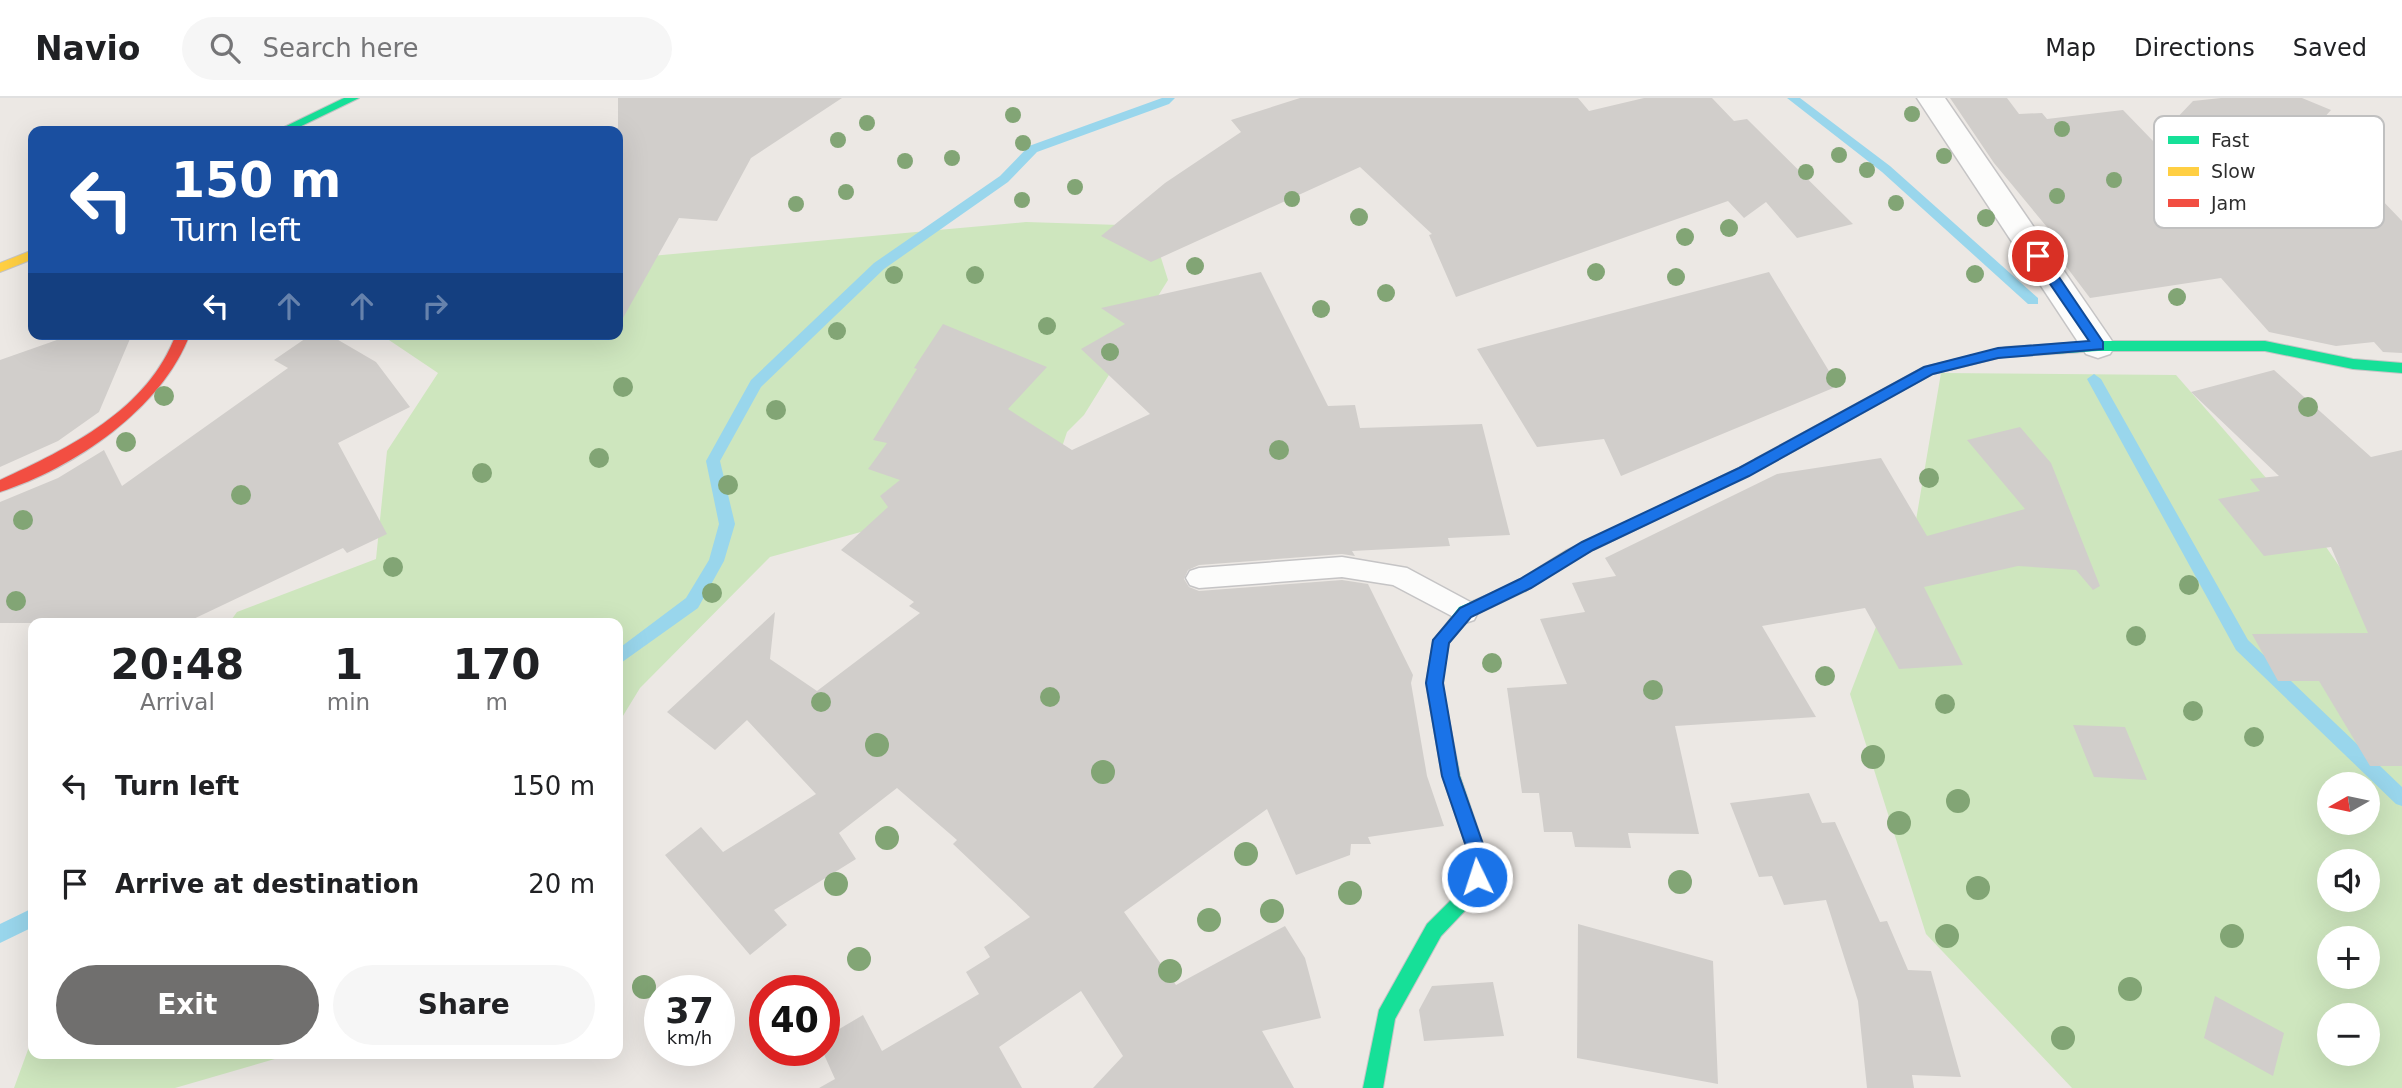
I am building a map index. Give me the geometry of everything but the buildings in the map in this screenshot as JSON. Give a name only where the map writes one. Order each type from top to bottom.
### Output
[{"type":"street","points":[[293,126],[353,98]]},
{"type":"street","points":[[1931,98],[2098,345]]},
{"type":"street","points":[[0,268],[28,256]]},
{"type":"street","points":[[0,486],[69,454],[89,441],[157,383],[182,340]]},
{"type":"street","points":[[1373,1088],[1386,1017],[1434,930],[1472,891],[1481,864],[1451,776],[1434,683],[1441,640],[1465,612],[1526,584],[1570,555],[1744,472],[1929,370],[1998,353],[2098,345],[2265,346],[2353,364],[2402,368]]},
{"type":"lane","points":[[1199,578],[1342,567],[1398,575],[1465,612]]},
{"type":"green space","points":[[1026,222],[1151,226],[1168,280],[1084,415],[1067,432],[1059,456],[1017,489],[770,557],[640,688],[623,716],[623,618],[233,618],[237,612],[376,559],[387,451],[438,373],[389,340],[623,340],[623,259]]},
{"type":"green space","points":[[1941,373],[2176,375],[2324,544],[2402,658],[2402,1088],[2072,1088],[1926,934],[1850,694],[1915,526]]},
{"type":"green space","points":[[28,1050],[28,1059],[275,1059],[175,1088],[14,1088]]},
{"type":"waterway","points":[[623,654],[692,603],[716,561],[727,524],[713,461],[756,384],[879,266],[1004,179],[1033,149],[1165,102],[1169,98]]},
{"type":"waterway","points":[[1793,98],[1886,169],[2033,301]]},
{"type":"waterway","points":[[2094,379],[2242,645],[2402,798]]},
{"type":"waterway","points":[[0,934],[28,920]]},
{"type":"traffic: fast","points":[[293,126],[353,98]]},
{"type":"traffic: fast","points":[[2006,352],[2098,346],[2265,346],[2353,364],[2402,368]]},
{"type":"traffic: fast","points":[[1373,1088],[1386,1017],[1434,930],[1472,891],[1481,864],[1451,776],[1434,683],[1441,641],[1465,612],[1520,587]]},
{"type":"traffic: slow","points":[[0,268],[28,256]]},
{"type":"traffic: slow","points":[[1520,587],[1570,555],[1760,463]]},
{"type":"traffic: jam","points":[[0,486],[69,454],[119,418],[153,385],[177,351],[181,340]]},
{"type":"traffic: jam","points":[[1760,463],[1929,370],[2006,352]]},
{"type":"route","points":[[1477,877],[1481,864],[1451,776],[1434,683],[1441,640],[1465,612],[1526,584],[1587,546],[1744,472],[1929,370],[1998,353],[2098,345],[2038,256]]}]
